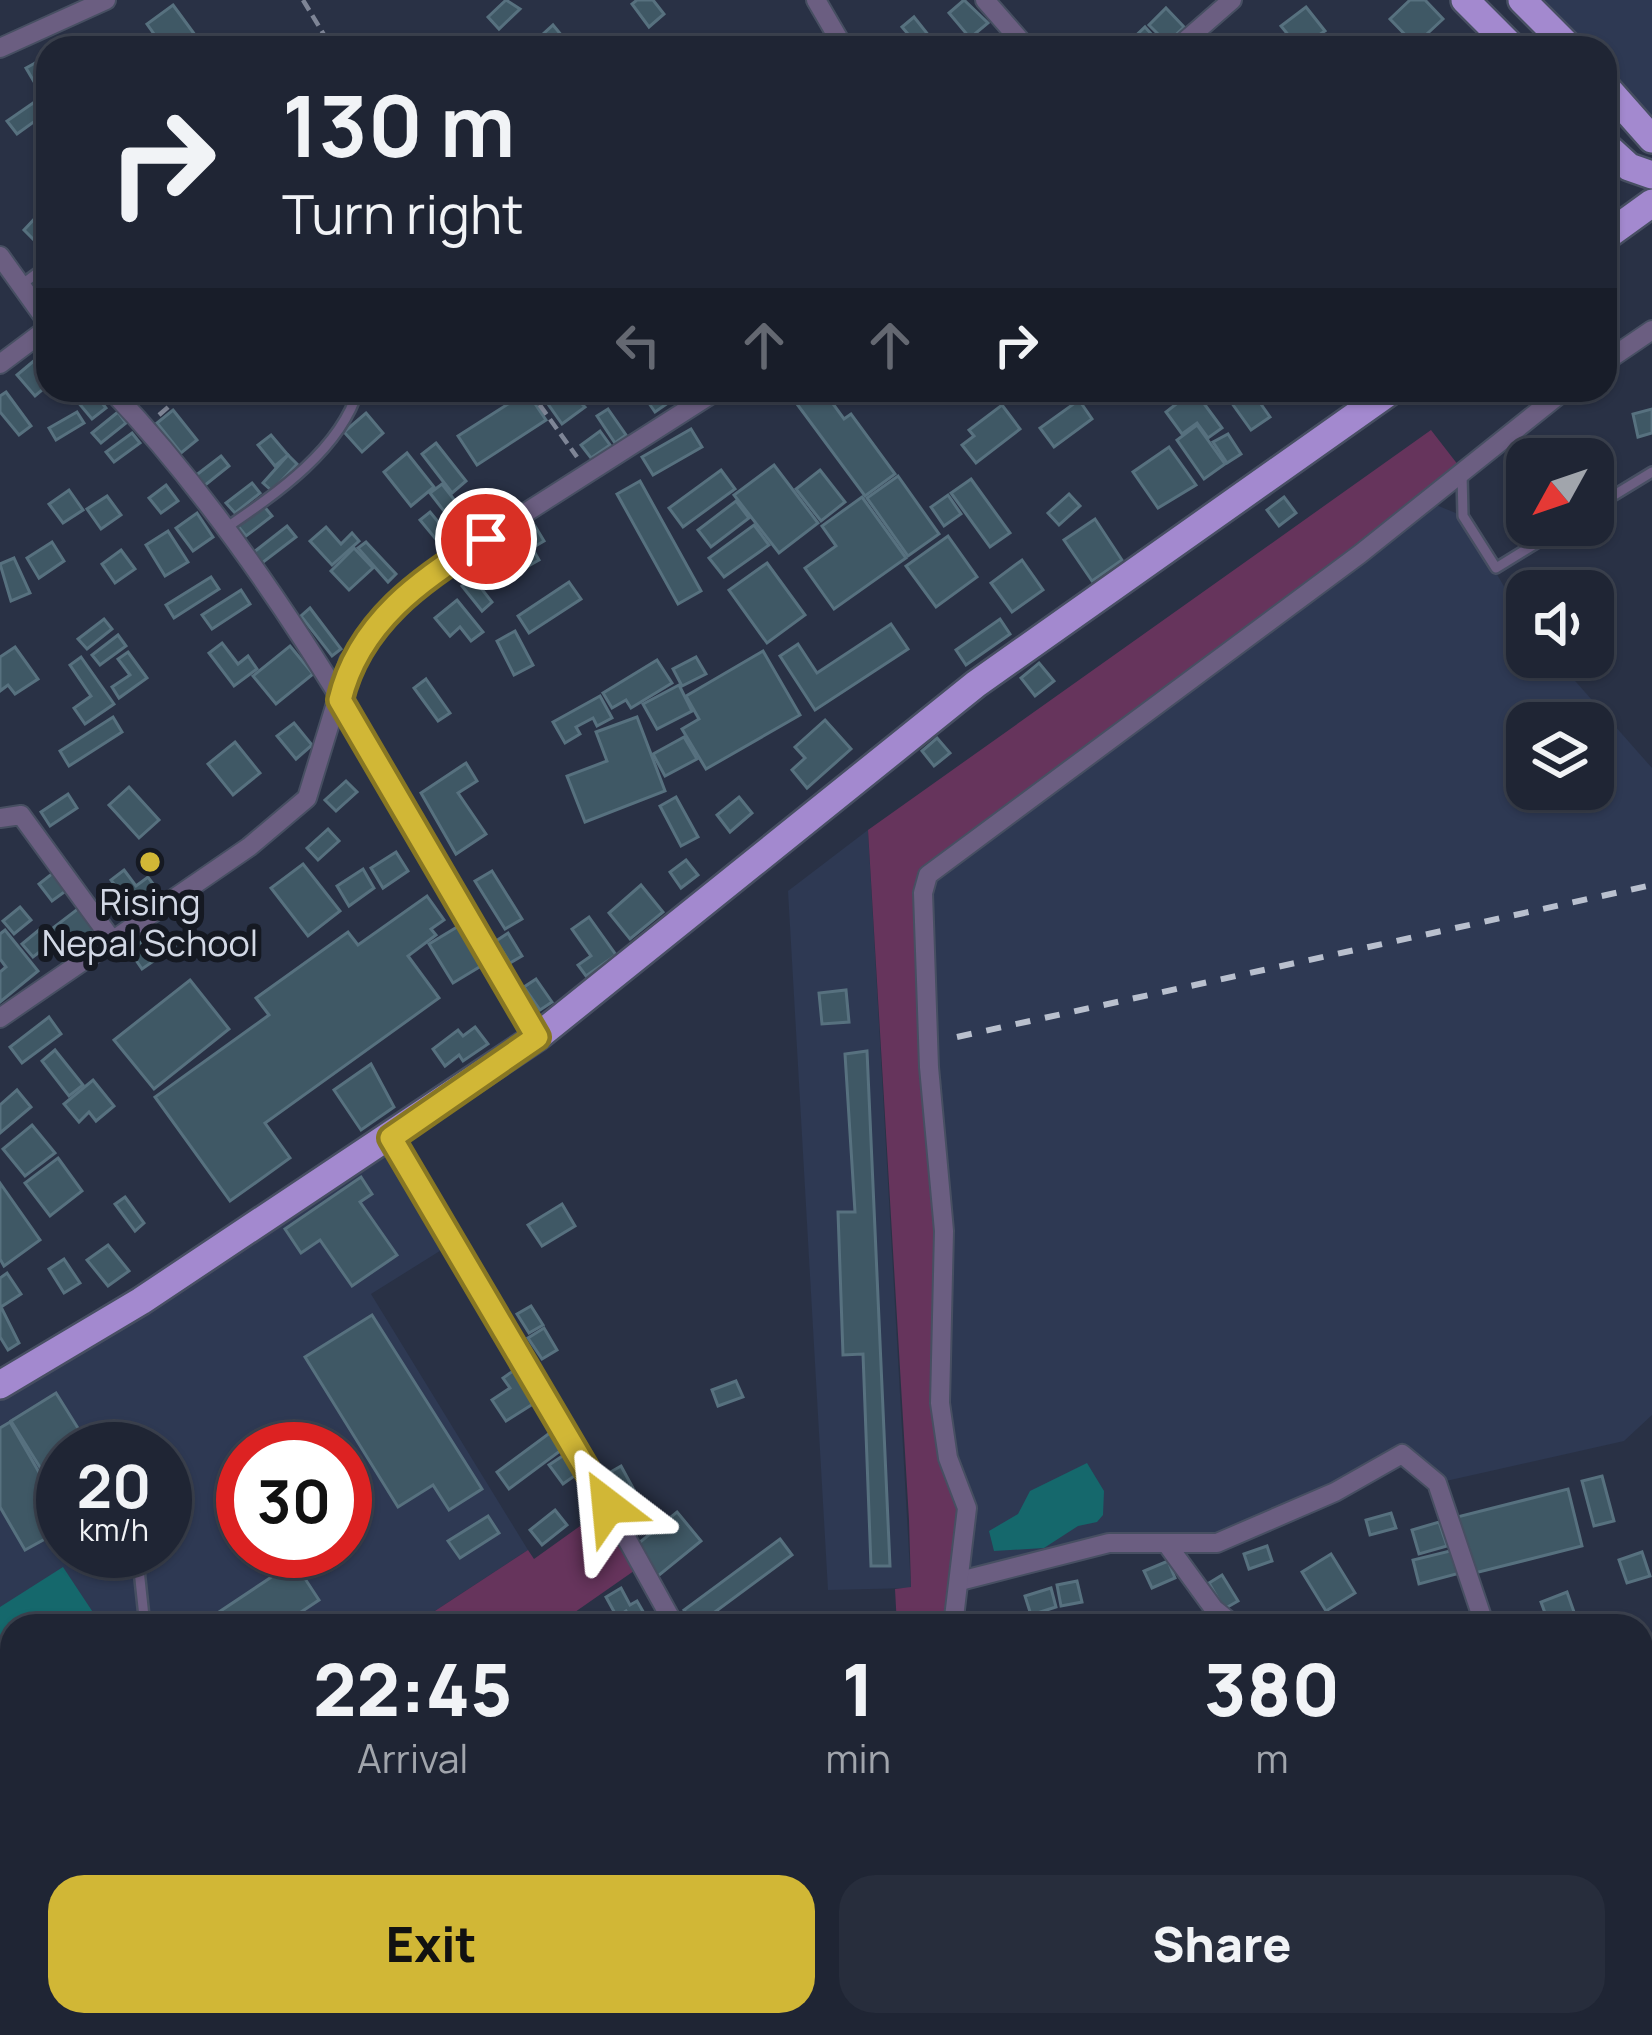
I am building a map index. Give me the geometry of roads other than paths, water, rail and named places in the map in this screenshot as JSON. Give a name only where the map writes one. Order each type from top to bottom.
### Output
[{"type":"main road","points":[[1465,0],[1501,36]]},
{"type":"main road","points":[[1522,0],[1558,36]]},
{"type":"main road","points":[[1617,100],[1652,139]]},
{"type":"main road","points":[[1617,156],[1652,175]]},
{"type":"main road","points":[[1617,228],[1652,203]]},
{"type":"main road","points":[[0,1384],[141,1301],[537,1037],[976,684],[1375,402]]},
{"type":"street","points":[[0,48],[106,0]]},
{"type":"street","points":[[816,0],[837,36]]},
{"type":"street","points":[[985,0],[1016,36]]},
{"type":"street","points":[[1191,36],[1232,0]]},
{"type":"street","points":[[0,256],[36,307]]},
{"type":"street","points":[[1617,354],[1652,329]]},
{"type":"street","points":[[0,364],[36,335]]},
{"type":"street","points":[[122,402],[224,530],[340,700],[537,1037]]},
{"type":"street","points":[[687,402],[691,408]]},
{"type":"street","points":[[0,1018],[249,847],[307,798],[349,662],[417,582],[700,402]]},
{"type":"street","points":[[955,1614],[967,1508],[948,1458],[940,1402],[944,1231],[926,1013],[922,893],[928,875],[1360,554],[1550,402]]},
{"type":"street","points":[[0,818],[21,815],[112,940]]},
{"type":"street","points":[[391,1138],[557,1413],[668,1614]]},
{"type":"street","points":[[960,1581],[1109,1543],[1217,1544],[1335,1492],[1402,1454],[1438,1483],[1481,1614]]},
{"type":"street","points":[[1166,1543],[1220,1614]]},
{"type":"lane","points":[[21,285],[36,274]]},
{"type":"lane","points":[[224,530],[276,494],[350,419],[355,402]]},
{"type":"lane","points":[[1462,470],[1463,516],[1496,568],[1532,546]]},
{"type":"lane","points":[[1614,495],[1652,472]]},
{"type":"lane","points":[[140,1578],[144,1614]]},
{"type":"railway","points":[[957,1037],[1652,885]]},
{"type":"place","name":"Rising Nepal School","points":[[150,862]]}]
